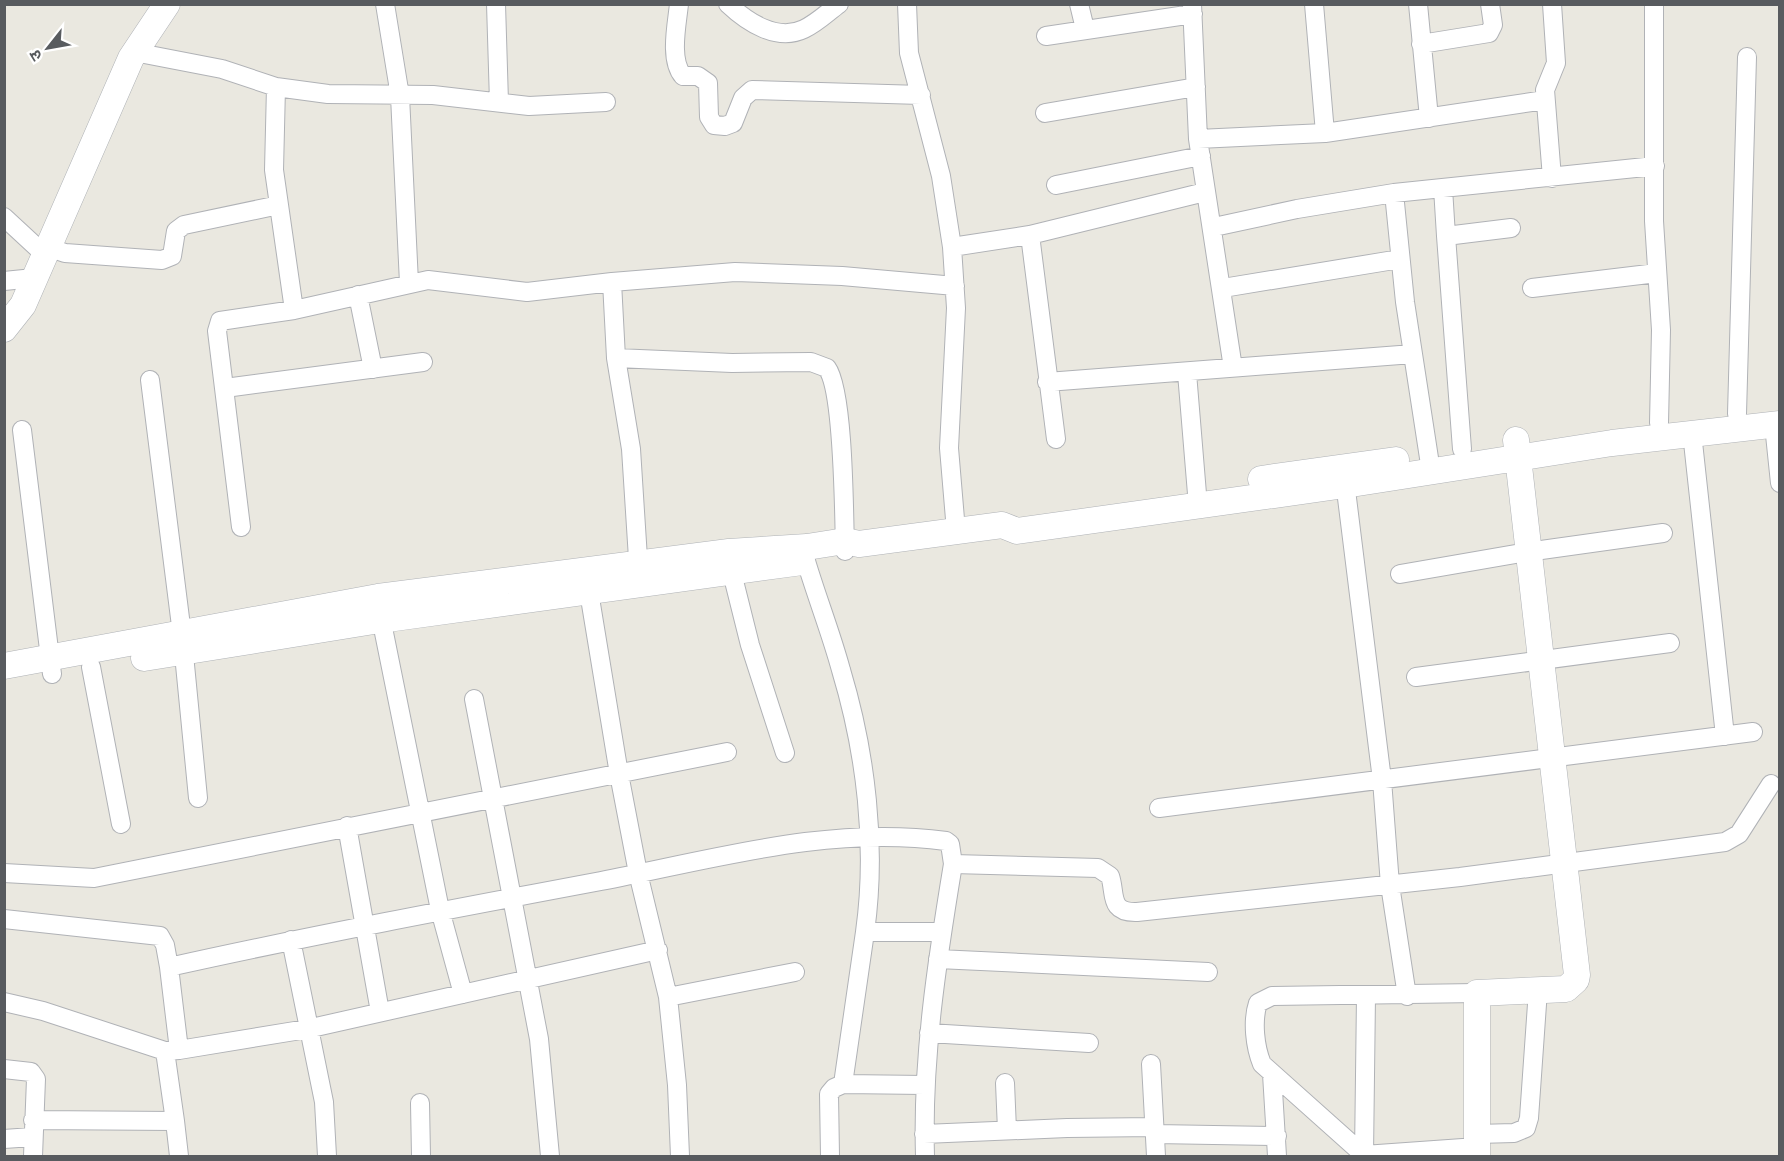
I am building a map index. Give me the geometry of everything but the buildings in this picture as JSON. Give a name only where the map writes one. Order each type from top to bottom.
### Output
[{"type":"street","points":[[4,329],[23,305],[134,52],[167,4]]},
{"type":"street","points":[[386,4],[400,96],[408,283]]},
{"type":"street","points":[[496,4],[498,102]]},
{"type":"street","points":[[679,4],[676,53],[679,69],[683,76],[698,76],[708,83],[709,117],[714,125],[725,126],[733,123],[743,98],[752,90],[921,95]]},
{"type":"street","points":[[728,4],[748,22],[777,32],[804,30],[839,4]]},
{"type":"street","points":[[907,4],[909,53],[941,176],[952,247],[955,286],[949,448],[956,531]]},
{"type":"street","points":[[1079,4],[1085,29]]},
{"type":"street","points":[[1314,4],[1324,133]]},
{"type":"street","points":[[1418,4],[1429,118]]},
{"type":"street","points":[[1421,44],[1489,33],[1493,25],[1490,4]]},
{"type":"street","points":[[1552,4],[1556,63],[1552,77],[1546,85],[1545,100],[1552,178]]},
{"type":"street","points":[[1654,4],[1654,221],[1660,330],[1659,423]]},
{"type":"street","points":[[1046,36],[1193,7],[1200,147],[1205,192],[1214,227],[1233,368]]},
{"type":"street","points":[[134,52],[222,69],[276,87],[343,95],[433,95],[529,106],[606,102]]},
{"type":"street","points":[[1737,414],[1747,57]]},
{"type":"street","points":[[276,87],[274,170],[294,310]]},
{"type":"street","points":[[1046,112],[1196,87]]},
{"type":"street","points":[[1056,184],[1200,147],[1324,133],[1545,100]]},
{"type":"street","points":[[1214,227],[1296,209],[1394,194],[1655,166]]},
{"type":"street","points":[[1443,188],[1462,449]]},
{"type":"street","points":[[952,247],[1030,236],[1205,192]]},
{"type":"street","points":[[1394,194],[1400,259],[1430,463]]},
{"type":"street","points":[[4,217],[46,251],[162,261],[172,256],[176,231],[184,225],[279,205]]},
{"type":"street","points":[[1446,236],[1511,228]]},
{"type":"street","points":[[1030,236],[1056,439]]},
{"type":"street","points":[[1223,288],[1400,259]]},
{"type":"street","points":[[241,527],[217,331],[220,321],[294,310],[408,283],[447,280],[527,292],[612,282],[735,272],[842,276],[955,286]]},
{"type":"street","points":[[1532,288],[1657,273]]},
{"type":"street","points":[[4,281],[34,278]]},
{"type":"street","points":[[612,282],[616,358],[631,449],[639,574]]},
{"type":"street","points":[[358,295],[373,369]]},
{"type":"street","points":[[1047,382],[1413,354]]},
{"type":"street","points":[[616,358],[732,363],[811,362],[827,368],[835,384],[850,546]]},
{"type":"street","points":[[225,388],[423,362]]},
{"type":"street","points":[[1187,373],[1197,498]]},
{"type":"street","points":[[150,380],[183,643],[198,798]]},
{"type":"street","points":[[379,609],[589,592],[639,574],[729,552],[850,546],[1002,525],[1017,531],[1197,498],[1517,448],[1609,426],[1737,414],[1777,419]]},
{"type":"street","points":[[1430,463],[1462,449],[1517,448],[1692,433],[1777,419]]},
{"type":"street","points":[[1777,419],[1779,483]]},
{"type":"street","points":[[22,430],[51,666]]},
{"type":"street","points":[[1692,433],[1725,736]]},
{"type":"street","points":[[1517,448],[1576,980],[1566,989],[1538,990],[1407,996],[1272,996],[1263,999],[1255,1012],[1258,1049],[1262,1064],[1365,1156],[1477,1146],[1526,1128],[1529,1118],[1538,990]]},
{"type":"street","points":[[1344,475],[1382,780],[1390,885],[1407,996]]},
{"type":"street","points":[[1400,573],[1663,533]]},
{"type":"street","points":[[4,682],[51,666],[379,609],[639,574],[732,573],[806,561],[850,546]]},
{"type":"street","points":[[806,561],[839,662],[854,724],[861,756],[868,835],[870,894],[843,1084]]},
{"type":"street","points":[[732,573],[750,645],[784,753]]},
{"type":"street","points":[[589,592],[638,873],[668,997],[678,1085],[680,1156]]},
{"type":"street","points":[[379,609],[440,910],[463,994]]},
{"type":"street","points":[[4,666],[91,667],[183,643]]},
{"type":"street","points":[[1416,677],[1670,643]]},
{"type":"street","points":[[91,667],[121,824]]},
{"type":"street","points":[[474,699],[539,1039],[550,1156]]},
{"type":"street","points":[[1159,808],[1753,732]]},
{"type":"street","points":[[4,873],[94,878],[421,811],[727,752]]},
{"type":"street","points":[[953,864],[1098,868],[1110,876],[1111,892],[1117,905],[1130,913],[1565,865],[1734,840],[1771,784]]},
{"type":"street","points":[[347,826],[380,1012]]},
{"type":"street","points":[[169,967],[363,925],[512,898],[753,849],[868,835],[946,841],[950,844],[953,864],[929,1033],[925,1086],[925,1156]]},
{"type":"street","points":[[4,919],[160,936],[165,945],[169,967],[179,1156]]},
{"type":"street","points":[[865,932],[942,932]]},
{"type":"street","points":[[291,940],[307,1029],[324,1102],[327,1156]]},
{"type":"street","points":[[4,1002],[43,1011],[172,1051],[307,1029],[658,950]]},
{"type":"street","points":[[938,959],[1208,972]]},
{"type":"street","points":[[668,997],[795,972]]},
{"type":"street","points":[[1477,1146],[1478,993]]},
{"type":"street","points":[[1365,1156],[1366,996]]},
{"type":"street","points":[[929,1033],[1089,1043]]},
{"type":"street","points":[[1151,1064],[1156,1156]]},
{"type":"street","points":[[4,1069],[28,1071],[35,1076],[33,1156]]},
{"type":"street","points":[[1272,1074],[1277,1156]]},
{"type":"street","points":[[1005,1083],[1006,1130]]},
{"type":"street","points":[[830,1156],[829,1094],[834,1088],[843,1084],[925,1086]]},
{"type":"street","points":[[420,1103],[421,1156]]},
{"type":"street","points":[[4,1138],[33,1129],[176,1121]]},
{"type":"street","points":[[924,1134],[1006,1130],[1154,1131],[1277,1136]]}]
